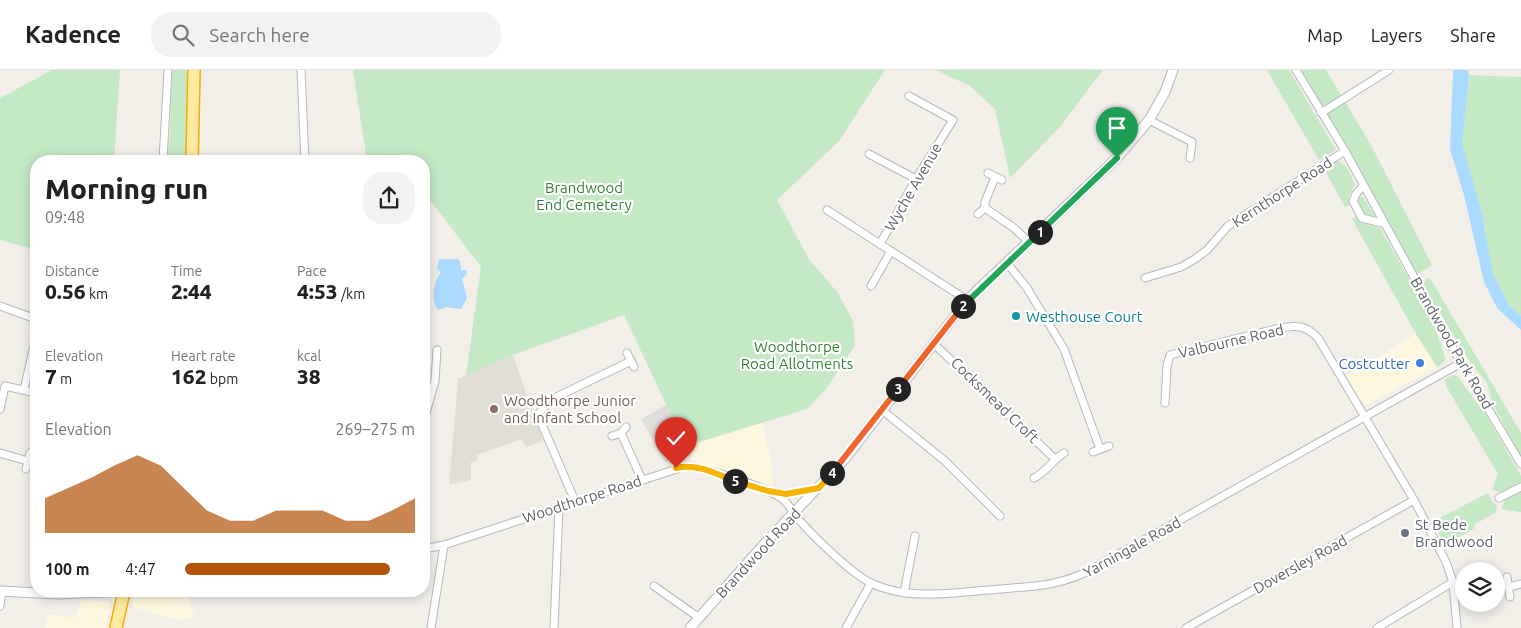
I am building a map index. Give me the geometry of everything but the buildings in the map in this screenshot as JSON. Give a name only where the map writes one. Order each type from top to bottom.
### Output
[{"type":"highway","points":[[192,155],[194,70]]},
{"type":"highway","points":[[116,628],[123,597]]},
{"type":"street","points":[[163,155],[168,70]]},
{"type":"street","points":[[301,70],[305,155]]},
{"type":"street","name":"Brandwood Road","points":[[690,628],[794,512],[819,488],[968,300],[1117,158],[1149,120],[1165,92],[1173,70]]},
{"type":"street","name":"Brandwood Park Road","points":[[1296,70],[1345,151],[1382,223],[1461,363],[1521,464]]},
{"type":"street","points":[[1321,113],[1389,70]]},
{"type":"street","name":"Wyche Avenue","points":[[909,96],[953,120],[916,178],[880,244],[968,300]]},
{"type":"street","points":[[1149,120],[1192,142],[1190,158]]},
{"type":"street","name":"Kernthorpe Road","points":[[1145,278],[1182,267],[1195,260],[1228,226],[1345,151]]},
{"type":"street","points":[[869,154],[916,178]]},
{"type":"street","points":[[978,214],[985,208],[985,202],[995,176]]},
{"type":"street","points":[[1363,186],[1353,201],[1362,218],[1382,223]]},
{"type":"street","points":[[985,208],[1014,228],[1029,242]]},
{"type":"street","points":[[826,210],[880,244]]},
{"type":"street","points":[[870,286],[891,251]]},
{"type":"street","points":[[1007,262],[1027,288],[1064,349],[1097,450],[1109,446]]},
{"type":"street","points":[[0,306],[30,317]]},
{"type":"street","name":"Valbourne Road","points":[[1165,403],[1167,366],[1170,355],[1280,328],[1296,326],[1305,328],[1318,338],[1414,500],[1446,562],[1453,582],[1457,628]]},
{"type":"street","name":"Cocksmead Croft","points":[[933,343],[1055,458]]},
{"type":"street","points":[[430,399],[435,381],[437,350]]},
{"type":"street","points":[[575,501],[540,420],[539,413],[550,400],[633,364],[627,353]]},
{"type":"street","name":"Yarningale Road","points":[[794,512],[801,522],[846,564],[871,583],[904,593],[923,595],[1047,585],[1078,577],[1461,363]]},
{"type":"street","points":[[24,390],[30,364]]},
{"type":"street","points":[[0,409],[3,385],[30,392]]},
{"type":"street","points":[[882,410],[945,461],[1000,516]]},
{"type":"street","points":[[612,436],[621,433],[626,427]]},
{"type":"street","points":[[621,433],[642,480]]},
{"type":"street","points":[[0,453],[28,461]]},
{"type":"street","points":[[26,469],[30,453]]},
{"type":"street","points":[[1034,478],[1048,471],[1055,458],[1064,453]]},
{"type":"street","name":"Woodthorpe Road","points":[[430,548],[444,545],[686,466],[699,467],[768,491],[786,494],[819,488]]},
{"type":"street","points":[[1499,498],[1521,487]]},
{"type":"street","name":"Woodthorpe Road","points":[[768,491],[784,500],[794,512]]},
{"type":"street","name":"Doversley Road","points":[[1186,628],[1414,500]]},
{"type":"street","points":[[554,628],[559,507]]},
{"type":"street","points":[[904,593],[915,536]]},
{"type":"street","points":[[431,628],[444,545]]},
{"type":"street","points":[[1506,577],[1510,597]]},
{"type":"street","points":[[1377,628],[1453,582]]},
{"type":"street","points":[[846,628],[871,583]]},
{"type":"street","points":[[1509,587],[1521,584]]},
{"type":"street","points":[[654,586],[698,617]]},
{"type":"street","points":[[0,606],[1,591],[30,593]]},
{"type":"shaded area","points":[[1416,334],[1437,367],[1366,405],[1345,377]]},
{"type":"shaded area","name":"Woodthorpe Junior and Infant School","points":[[513,355],[543,441],[526,447],[522,439],[477,455],[477,461],[471,462],[471,480],[449,485],[458,379]]},
{"type":"shaded area","points":[[666,405],[672,417],[670,458],[666,463],[641,419]]},
{"type":"shaded area","points":[[762,422],[772,466],[773,486],[691,460],[691,449],[699,442]]},
{"type":"shaded area","points":[[134,597],[189,597],[194,618],[177,620],[132,607]]},
{"type":"shaded area","points":[[82,600],[108,601],[110,604],[106,628],[45,628],[49,614],[75,618]]},
{"type":"green space","points":[[52,70],[120,70],[114,155],[30,155],[30,248],[0,240],[0,98]]},
{"type":"green space","points":[[172,70],[188,70],[189,123],[186,155],[168,155]]},
{"type":"green space","name":"Brandwood End Cemetery","points":[[353,70],[885,70],[839,141],[777,200],[809,259],[838,293],[853,321],[855,345],[827,388],[807,409],[699,442],[682,428],[672,432],[672,417],[624,315],[513,355],[466,376],[481,267],[430,202],[430,155],[366,155]]},
{"type":"green space","points":[[936,70],[1103,70],[1059,128],[1010,178],[995,109],[970,86]]},
{"type":"green space","points":[[1267,70],[1289,70],[1336,150],[1319,160]]},
{"type":"green space","points":[[1301,70],[1326,70],[1371,145],[1432,265],[1417,274],[1346,144]]},
{"type":"green space","points":[[1469,75],[1521,77],[1521,316],[1509,306],[1493,274],[1482,214],[1461,143]]},
{"type":"green space","points":[[1335,161],[1345,166],[1355,184],[1348,198],[1350,204],[1345,207],[1323,167]]},
{"type":"green space","points":[[1359,196],[1363,197],[1375,216],[1374,218],[1364,216],[1355,200]]},
{"type":"green space","points":[[1357,216],[1361,221],[1380,228],[1433,321],[1446,360],[1437,367],[1416,334],[1352,219]]},
{"type":"green space","points":[[1430,278],[1521,433],[1521,456],[1493,405],[1487,382],[1472,365],[1423,285],[1426,279]]},
{"type":"green space","points":[[1453,375],[1457,376],[1485,413],[1521,476],[1521,483],[1502,492],[1492,490],[1498,474],[1446,386],[1445,379]]},
{"type":"green space","points":[[1521,488],[1521,512],[1501,509],[1506,498]]},
{"type":"green space","points":[[1488,493],[1493,503],[1497,505],[1496,512],[1474,525],[1475,528],[1445,545],[1432,522]]},
{"type":"water","points":[[1453,70],[1468,70],[1462,143],[1482,214],[1493,274],[1509,306],[1521,316],[1521,330],[1497,308],[1484,282],[1464,195],[1450,149]]},
{"type":"water","points":[[439,259],[457,259],[460,261],[461,270],[466,270],[467,274],[462,279],[467,298],[461,309],[446,307],[438,310],[436,306],[434,291],[436,281],[441,272],[437,269]]},
{"type":"place","name":"Westhouse Court","points":[[1016,316]]},
{"type":"place","name":"Costcutter","points":[[1420,363]]},
{"type":"place","name":"Woodthorpe Junior and Infant School","points":[[494,409]]},
{"type":"place","name":"St Bede Brandwood","points":[[1405,533]]},
{"type":"route","points":[[676,468],[686,466],[699,467],[738,482],[786,494],[819,488],[845,459],[968,300],[1117,158]]},
{"type":"park label","name":"Woodthorpe Road Allotments","points":[[797,354]]}]
